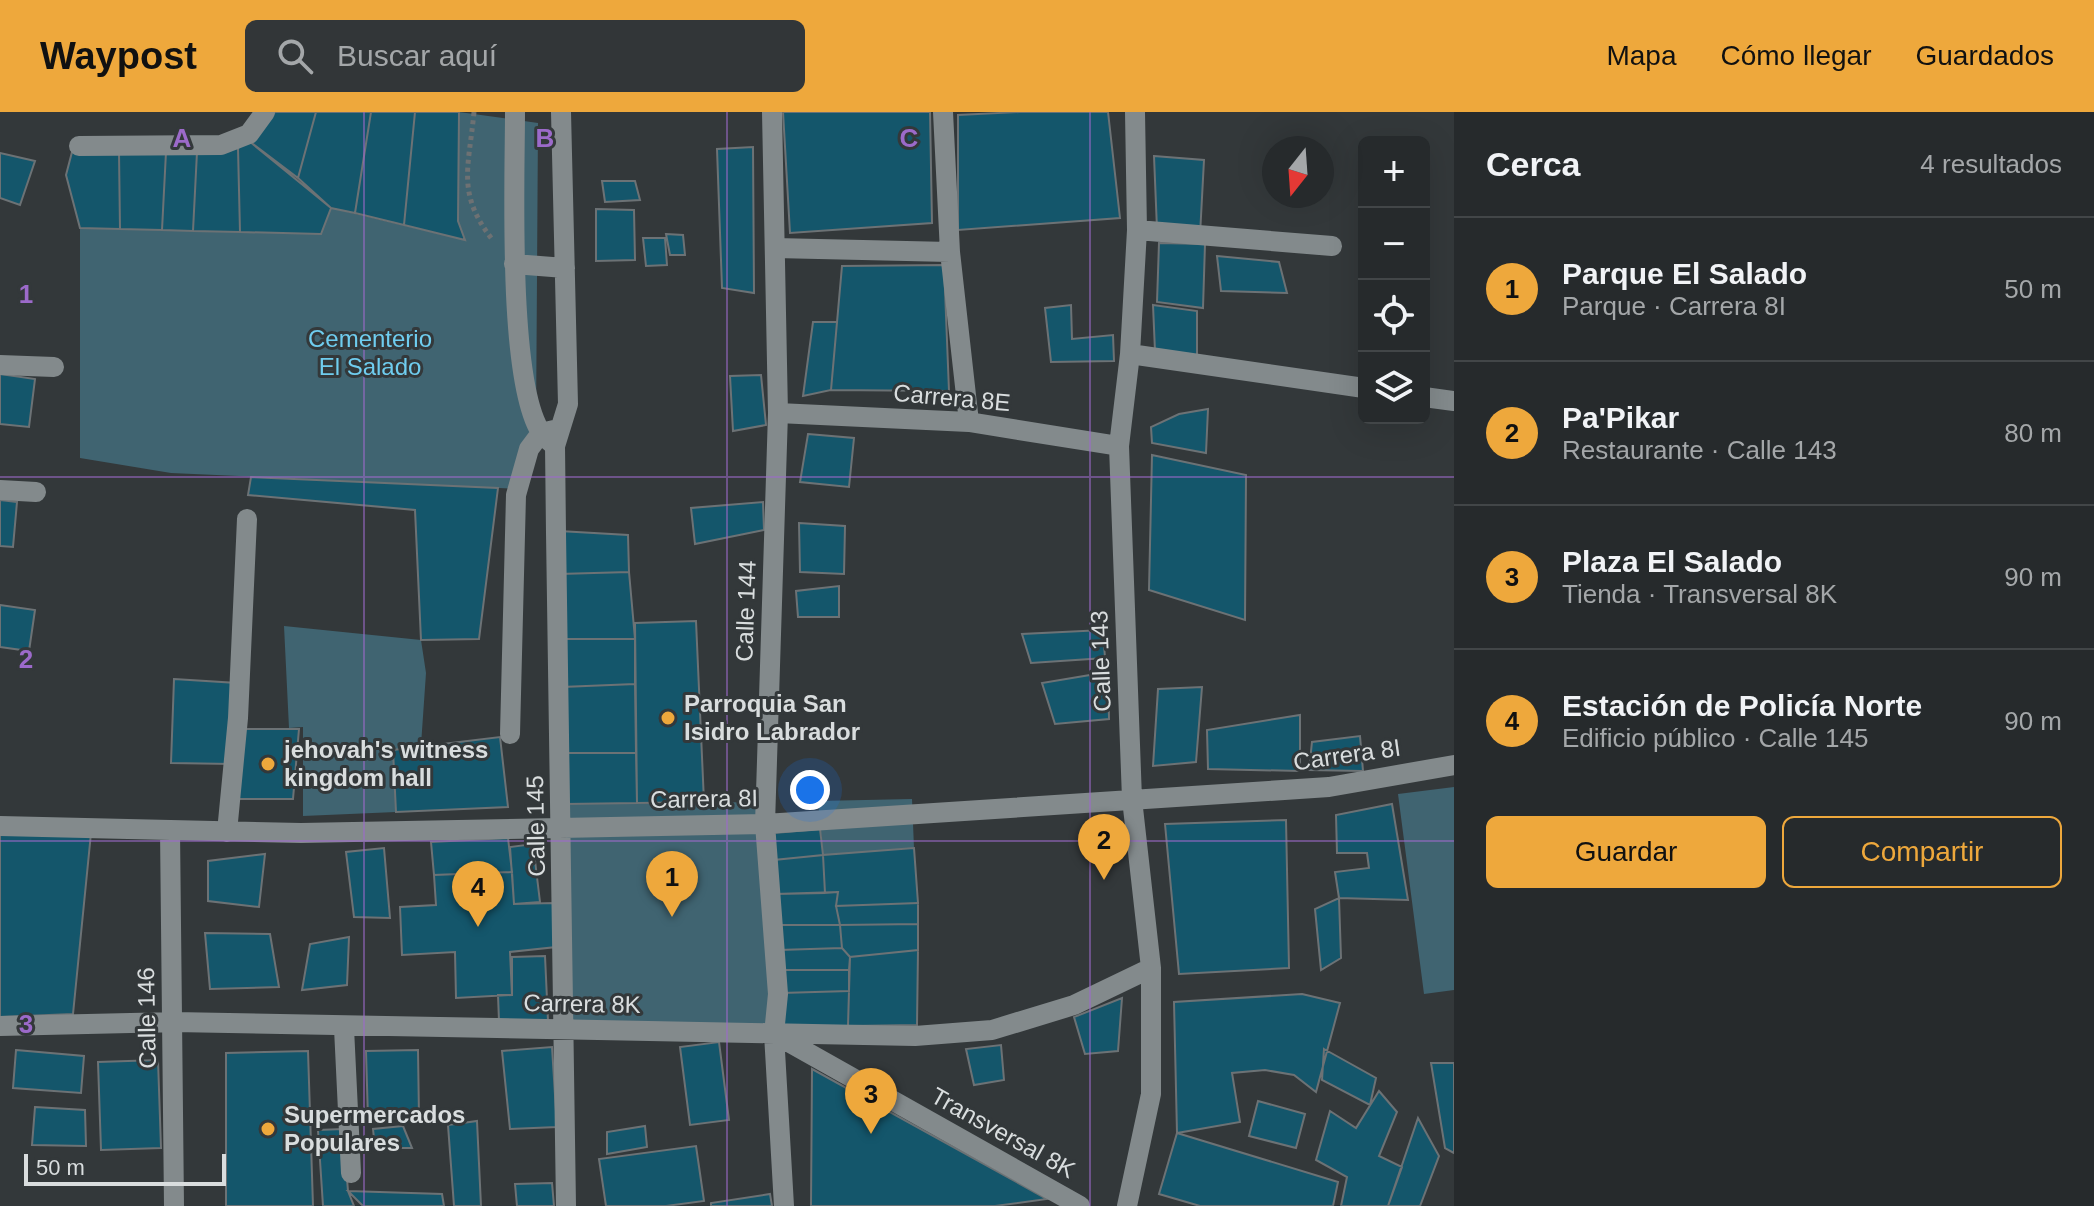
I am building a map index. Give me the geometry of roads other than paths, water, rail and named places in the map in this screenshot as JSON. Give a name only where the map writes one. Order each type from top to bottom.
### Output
[{"type":"street","points":[[79,146],[221,145],[249,134],[265,112]]},
{"type":"street","name":"Calle 145","points":[[515,112],[514,264],[525,389],[552,436]]},
{"type":"street","name":"Calle 145","points":[[561,112],[568,404],[552,436],[562,827],[566,1206]]},
{"type":"street","name":"Calle 144","points":[[772,112],[778,413],[765,824],[778,994],[774,1034],[784,1206]]},
{"type":"street","points":[[943,112],[950,252],[969,422]]},
{"type":"street","name":"Calle 143","points":[[1127,1206],[1151,1094],[1151,968],[1132,799],[1119,446],[1130,354],[1137,230],[1135,112]]},
{"type":"street","points":[[1137,230],[1332,246]]},
{"type":"street","points":[[775,248],[950,252]]},
{"type":"street","points":[[514,264],[565,268]]},
{"type":"street","points":[[1130,354],[1358,387]]},
{"type":"street","points":[[0,365],[54,367]]},
{"type":"street","points":[[1430,398],[1454,401]]},
{"type":"street","name":"Carrera 8E","points":[[778,413],[969,422],[1119,446]]},
{"type":"street","points":[[510,734],[516,495],[529,449],[552,436]]},
{"type":"street","points":[[0,490],[36,492]]},
{"type":"street","points":[[227,832],[238,718],[247,519]]},
{"type":"street","name":"Carrera 8I","points":[[0,826],[227,832],[765,824],[1329,787],[1454,765]]},
{"type":"street","name":"Calle 146","points":[[170,830],[174,1206]]},
{"type":"street","name":"Carrera 8K","points":[[0,1026],[174,1022],[344,1028],[915,1036],[992,1030],[1074,1005],[1151,968]]},
{"type":"street","points":[[344,1028],[351,1173]]},
{"type":"street","name":"Transversal 8K","points":[[774,1034],[1080,1206]]},
{"type":"place","name":"Parroquia San Isidro Labrador","points":[[668,718]]},
{"type":"place","name":"jehovah's witness kingdom hall","points":[[268,764]]},
{"type":"place","name":"Pa'Pikar","points":[[1104,880]]},
{"type":"place","name":"Parque El Salado","points":[[672,917]]},
{"type":"place","name":"Estación de Policía Norte","points":[[478,927]]},
{"type":"place","name":"Supermercados Populares","points":[[268,1129]]},
{"type":"place","name":"Plaza El Salado","points":[[871,1134]]},
{"type":"park label","name":"Cementerio El Salado","points":[[370,353]]}]
